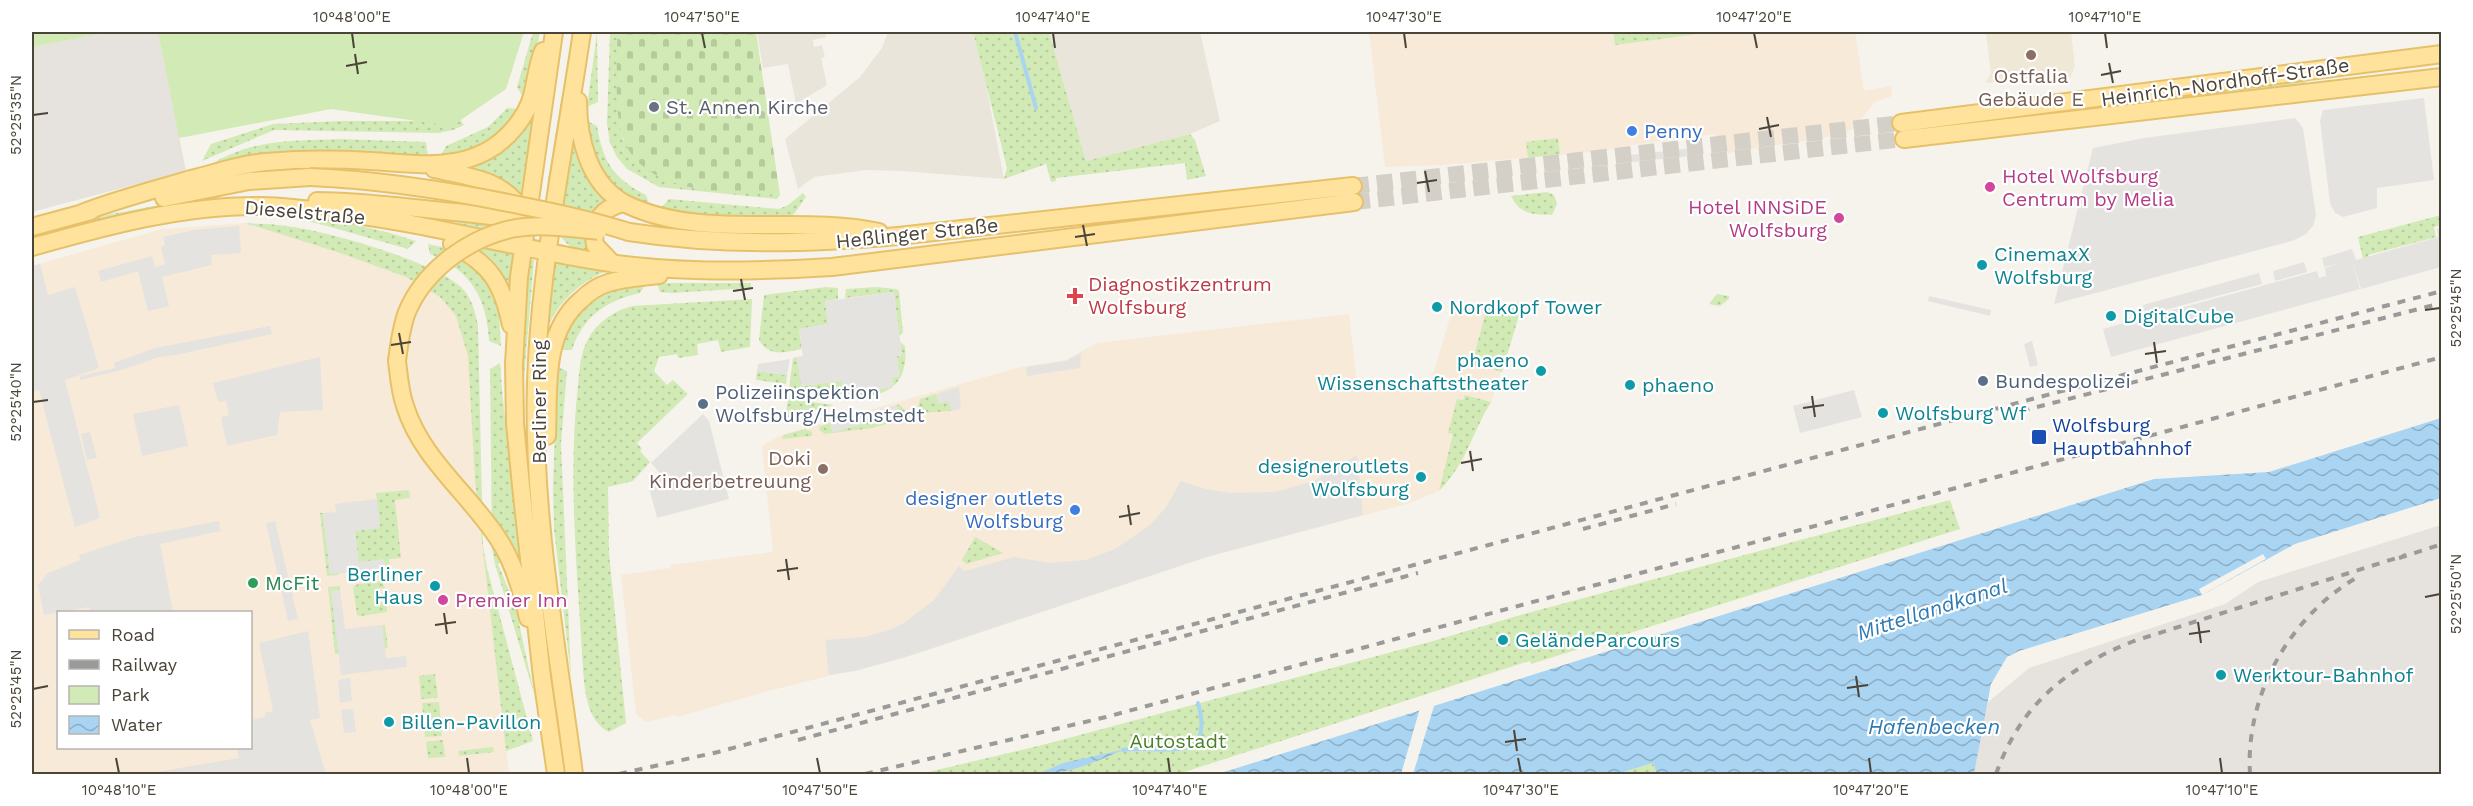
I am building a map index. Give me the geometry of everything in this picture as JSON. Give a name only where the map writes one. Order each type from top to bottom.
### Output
[{"type":"main road","points":[[82,213],[125,197],[232,167],[266,162],[343,160],[439,165],[487,152],[507,137],[523,116],[532,97],[539,60],[552,32]]},
{"type":"main road","points":[[539,247],[530,215],[552,32]]},
{"type":"main road","points":[[530,215],[565,32]]},
{"type":"main road","name":"Berliner Ring","points":[[556,774],[542,677],[515,423],[515,347],[519,277],[539,247],[556,190],[582,32]]},
{"type":"main road","name":"Heinrich-Nordhoff-Straße","points":[[2442,54],[1903,131],[2442,76]]},
{"type":"main road","points":[[577,63],[578,110],[587,160],[597,177],[624,203],[657,215],[693,222],[853,226],[898,236]]},
{"type":"main road","points":[[415,165],[468,176],[501,188],[530,215]]},
{"type":"main road","points":[[456,212],[470,207],[477,199],[477,190],[468,176]]},
{"type":"main road","name":"Dieselstraße","points":[[32,227],[82,213],[249,180],[310,177],[352,179],[408,184],[485,198]]},
{"type":"main road","points":[[265,206],[302,201],[361,201],[497,217],[530,215],[556,190]]},
{"type":"main road","name":"Heßlinger Straße","points":[[485,198],[602,222],[629,232],[675,239],[792,243],[898,236],[1353,194],[832,267],[768,271],[690,271],[613,264],[579,258]]},
{"type":"main road","points":[[613,264],[595,245],[594,227],[609,207],[624,203]]},
{"type":"main road","name":"Dieselstraße","points":[[32,247],[123,222],[212,208],[265,206],[384,218],[539,247],[579,258]]},
{"type":"main road","points":[[384,218],[450,243],[476,256],[491,273],[501,292],[515,347]]},
{"type":"main road","points":[[542,677],[525,603],[504,548],[483,517],[439,466],[405,408],[397,361],[400,338],[407,312],[419,290],[434,272],[459,251],[489,236],[517,228],[561,227],[629,232]]},
{"type":"main road","name":"Berliner Ring","points":[[539,247],[537,457],[541,515],[574,774]]},
{"type":"main road","points":[[541,515],[546,481],[549,367],[559,327],[570,309],[588,294],[607,283],[690,271]]},
{"type":"shaded area","points":[[110,32],[158,32],[186,171],[32,212],[32,47]]},
{"type":"shaded area","points":[[757,32],[825,32],[826,37],[813,40],[814,47],[822,45],[825,57],[821,58],[827,85],[796,104],[788,64],[763,68]]},
{"type":"shaded area","points":[[888,32],[973,32],[985,79],[1004,179],[866,170],[814,177],[798,189],[785,139],[860,77],[882,48]]},
{"type":"shaded area","points":[[1049,32],[1200,32],[1220,121],[1190,134],[1086,161]]},
{"type":"shaded area","points":[[1369,32],[1855,32],[1864,91],[1891,86],[1892,96],[1875,102],[1853,129],[1838,135],[1717,155],[1715,134],[1603,151],[1444,165],[1385,167]]},
{"type":"shaded area","name":"Ostfalia Gebäude E","points":[[1986,32],[2071,32],[2075,66],[2070,78],[2046,77],[1985,83],[1991,73]]},
{"type":"shaded area","points":[[2424,98],[2434,180],[2377,188],[2377,208],[2343,217],[2335,213],[2330,203],[2320,121],[2323,110]]},
{"type":"shaded area","points":[[2295,118],[2303,128],[2316,215],[2313,226],[2306,234],[2292,241],[2054,304],[2093,148],[2144,138]]},
{"type":"shaded area","points":[[1702,147],[1702,155],[1632,162],[1630,155]]},
{"type":"shaded area","points":[[245,223],[406,277],[440,297],[456,316],[468,355],[475,480],[509,774],[32,774],[32,266],[162,229]]},
{"type":"shaded area","points":[[239,226],[241,253],[211,255],[212,265],[162,277],[169,306],[148,311],[138,271],[101,282],[98,271],[152,256],[155,267],[165,264],[161,247],[165,245],[163,237],[194,230]]},
{"type":"shaded area","points":[[2441,228],[2441,267],[2361,289],[2352,260],[2360,289],[2111,357],[2103,329],[2138,319],[2140,326],[2148,325],[2147,317],[2317,271],[2319,278],[2326,276],[2325,268],[2337,264],[2324,267],[2322,258],[2352,249],[2356,260],[2438,237],[2437,229]]},
{"type":"shaded area","points":[[2304,262],[2307,272],[2275,281],[2273,271]]},
{"type":"shaded area","points":[[40,264],[48,295],[75,287],[99,368],[65,380],[100,518],[75,527],[39,390],[32,392],[32,266]]},
{"type":"shaded area","points":[[2259,273],[2262,284],[2146,315],[2143,305]]},
{"type":"shaded area","points":[[894,292],[902,355],[897,356],[899,376],[892,377],[893,387],[845,395],[842,381],[801,386],[797,357],[803,356],[799,329],[828,324],[825,301]]},
{"type":"shaded area","points":[[1929,296],[1991,310],[1990,316],[1928,301]]},
{"type":"shaded area","name":"designer outlets Wolfsburg","points":[[1523,302],[1491,403],[1481,417],[1463,460],[1439,491],[1410,503],[1207,557],[906,657],[772,690],[677,717],[676,715],[646,722],[636,714],[621,575],[671,568],[671,565],[773,552],[762,446],[781,435],[1021,367],[1066,360],[1097,343],[1349,314],[1358,392],[1430,384],[1452,311]]},
{"type":"shaded area","points":[[270,326],[272,334],[159,357],[122,370],[80,380],[80,376],[115,368],[114,363],[155,348]]},
{"type":"shaded area","points":[[2032,341],[2038,365],[2030,367],[2024,344]]},
{"type":"shaded area","points":[[1081,353],[1080,368],[1027,376],[1026,367],[1066,361]]},
{"type":"shaded area","points":[[320,357],[323,410],[280,412],[277,435],[227,446],[221,417],[229,415],[226,401],[218,402],[213,383]]},
{"type":"shaded area","points":[[790,359],[787,375],[757,371],[758,364]]},
{"type":"shaded area","points":[[959,387],[961,409],[951,411],[949,402],[938,403],[936,394]]},
{"type":"shaded area","points":[[1854,390],[1862,417],[1800,433],[1793,406]]},
{"type":"shaded area","points":[[179,405],[188,446],[142,456],[133,414]]},
{"type":"shaded area","points":[[897,405],[899,414],[833,432],[830,423]]},
{"type":"shaded area","points":[[703,414],[709,421],[729,499],[657,518],[648,483],[659,472],[651,463]]},
{"type":"shaded area","points":[[90,432],[97,458],[87,460],[81,434]]},
{"type":"shaded area","name":"designer outlets Wolfsburg","points":[[1357,455],[1363,515],[1207,557],[906,657],[855,671],[829,675],[825,640],[865,637],[904,623],[934,600],[959,566],[964,571],[1014,557],[1050,563],[1086,560],[1115,549],[1150,525],[1166,507],[1181,481],[1206,489],[1232,493],[1275,492],[1314,481]]},
{"type":"shaded area","points":[[377,499],[380,528],[355,531],[359,562],[384,559],[385,570],[330,574],[323,513],[336,512],[335,504]]},
{"type":"shaded area","points":[[219,521],[220,531],[160,544],[173,611],[90,611],[89,607],[44,615],[38,585],[48,573],[80,560],[79,555],[135,537]]},
{"type":"shaded area","points":[[275,521],[298,619],[288,621],[266,523]]},
{"type":"shaded area","points":[[2441,525],[2441,774],[1974,774],[1987,703],[2029,668],[2225,604],[2258,582]]},
{"type":"shaded area","points":[[340,590],[345,629],[382,625],[386,658],[406,656],[407,667],[341,675],[331,591]]},
{"type":"shaded area","points":[[308,631],[320,718],[310,720],[326,774],[144,774],[239,758],[237,749],[252,749],[252,720],[265,717],[265,713],[273,711],[259,643]]},
{"type":"shaded area","points":[[350,678],[352,701],[340,703],[338,680]]},
{"type":"shaded area","points":[[353,709],[356,732],[344,733],[341,710]]},
{"type":"green space","points":[[32,32],[110,32],[32,47]]},
{"type":"green space","points":[[158,32],[524,32],[506,89],[452,126],[331,109],[179,138]]},
{"type":"green space","points":[[533,32],[540,32],[531,75],[523,97],[517,87]]},
{"type":"green space","points":[[572,32],[576,32],[551,186],[547,186]]},
{"type":"green space","points":[[597,32],[598,102],[587,107]]},
{"type":"green space","points":[[610,32],[617,32],[618,110],[623,140],[687,186],[780,195],[777,199],[659,187],[627,169],[617,157],[610,143],[607,124]]},
{"type":"green space","points":[[617,32],[756,32],[780,195],[692,188],[671,182],[652,172],[636,159],[624,141],[618,117]]},
{"type":"green space","points":[[973,32],[1049,32],[1086,161],[1190,134],[1195,140],[1206,176],[1187,180],[1185,163],[1056,178],[1056,181],[1051,182],[1046,164],[1004,179],[1007,168]]},
{"type":"green space","points":[[1613,32],[1713,32],[1615,45]]},
{"type":"green space","points":[[2307,78],[2305,84],[2059,115],[2059,109]]},
{"type":"green space","points":[[507,108],[518,109],[508,125],[479,149],[440,157],[446,146],[488,127]]},
{"type":"green space","points":[[454,111],[464,125],[438,133],[274,130],[202,161],[211,144],[273,124],[431,121]]},
{"type":"green space","points":[[530,114],[534,115],[521,195],[504,182],[462,167]]},
{"type":"green space","points":[[587,121],[597,126],[599,139],[611,168],[625,182],[646,195],[649,204],[621,190],[604,173],[594,151]]},
{"type":"green space","points":[[572,136],[575,136],[609,203],[597,255],[579,251],[569,245],[558,231]]},
{"type":"green space","points":[[1558,138],[1560,154],[1528,158],[1526,142]]},
{"type":"green space","points":[[340,139],[426,142],[428,157],[198,173],[215,162],[249,148],[283,142]]},
{"type":"green space","points":[[1547,192],[1554,195],[1557,204],[1552,215],[1533,214],[1523,210],[1511,196]]},
{"type":"green space","points":[[803,193],[806,197],[794,214],[786,218],[695,215],[661,208],[669,199],[779,209]]},
{"type":"green space","points":[[210,196],[211,201],[42,237],[41,231],[111,214]]},
{"type":"green space","points":[[287,215],[352,224],[416,241],[408,249],[320,224],[285,217]]},
{"type":"green space","points":[[2441,215],[2441,225],[2434,227],[2436,237],[2368,255],[2369,261],[2364,263],[2358,237]]},
{"type":"green space","points":[[432,216],[518,225],[516,239],[431,221]]},
{"type":"green space","points":[[245,223],[304,229],[379,249],[448,278],[462,288],[468,296],[478,325],[483,545],[487,568],[533,741],[506,751],[475,480],[468,356],[456,316],[440,297],[406,277]]},
{"type":"green space","points":[[428,244],[450,249],[489,280],[499,312],[501,346],[489,341],[485,312],[474,288],[456,268],[430,254]]},
{"type":"green space","points":[[468,244],[515,254],[511,295],[488,260]]},
{"type":"green space","points":[[527,259],[534,260],[524,378],[521,378]]},
{"type":"green space","points":[[553,262],[604,270],[604,272],[587,281],[572,293],[559,307],[549,324],[546,323]]},
{"type":"green space","points":[[646,283],[640,293],[617,300],[589,319],[582,328],[572,350],[559,350],[571,323],[591,299],[613,289]]},
{"type":"green space","points":[[657,283],[751,283],[751,288],[672,293],[660,292]]},
{"type":"green space","points":[[826,287],[838,288],[838,299],[825,301],[828,324],[799,329],[802,349],[773,352],[763,346],[759,340],[764,295]]},
{"type":"green space","points":[[877,287],[899,291],[903,333],[899,336],[894,292],[845,298],[846,289]]},
{"type":"green space","points":[[1717,294],[1729,296],[1729,299],[1720,306],[1709,304]]},
{"type":"green space","points":[[752,299],[750,347],[721,352],[718,340],[697,344],[698,355],[678,358],[677,354],[659,357],[654,371],[667,385],[673,380],[688,394],[637,443],[642,449],[640,451],[650,462],[633,481],[608,487],[609,553],[626,723],[609,732],[596,721],[588,705],[583,670],[573,464],[577,395],[584,347],[600,323],[618,311],[632,306]]},
{"type":"green space","points":[[1523,302],[1502,372],[1472,364],[1487,307]]},
{"type":"green space","points":[[900,342],[905,346],[904,368],[897,383],[893,386],[892,377],[899,376],[897,356],[902,355]]},
{"type":"green space","points":[[797,357],[802,386],[842,381],[845,395],[789,389],[793,358]]},
{"type":"green space","points":[[500,363],[522,553],[498,564],[515,605],[535,697],[492,549],[490,369]]},
{"type":"green space","points":[[557,367],[567,371],[561,444],[571,676],[554,529]]},
{"type":"green space","points":[[757,371],[787,375],[786,384],[756,380]]},
{"type":"green space","points":[[892,387],[872,396],[861,397],[858,393]]},
{"type":"green space","points":[[936,394],[939,403],[949,401],[951,411],[922,413],[918,407],[920,399]]},
{"type":"green space","points":[[1465,395],[1491,402],[1456,470],[1439,491],[1453,434],[1448,433],[1457,399],[1463,400]]},
{"type":"green space","points":[[788,399],[834,405],[785,418]]},
{"type":"green space","points":[[899,404],[906,411],[904,418],[900,420],[872,428],[825,434],[819,430],[820,426],[830,423],[833,432],[899,414],[897,405]]},
{"type":"green space","points":[[805,429],[812,432],[812,436],[782,439],[784,435]]},
{"type":"green space","points":[[409,490],[410,498],[395,500],[401,558],[389,559],[390,569],[385,570],[384,560],[373,571],[367,572],[366,562],[353,563],[353,573],[350,574],[349,561],[358,560],[355,532],[349,531],[380,528],[376,493]]},
{"type":"green space","name":"Autostadt","points":[[1950,500],[1960,529],[1531,664],[1530,661],[1523,663],[1178,774],[920,774],[1046,744]]},
{"type":"green space","points":[[320,513],[323,513],[330,574],[339,573],[339,575],[327,576]]},
{"type":"green space","points":[[975,537],[1003,553],[966,564],[962,560]]},
{"type":"green space","points":[[382,581],[385,588],[376,589],[377,603],[387,602],[387,612],[357,615],[353,587],[358,584]]},
{"type":"green space","points":[[340,586],[340,590],[331,591],[345,629],[357,637],[356,628],[359,628],[360,637],[383,634],[382,625],[385,625],[388,648],[335,654],[328,587]]},
{"type":"green space","points":[[435,674],[438,698],[421,699],[419,676]]},
{"type":"green space","points":[[439,702],[442,736],[425,737],[422,703]]},
{"type":"green space","points":[[443,740],[445,757],[428,758],[426,742]]},
{"type":"green space","points":[[493,747],[494,752],[459,756],[458,751]]},
{"type":"green space","points":[[1653,763],[1657,774],[1617,774]]},
{"type":"water","points":[[2441,418],[2441,498],[2295,544],[2202,595],[2019,651],[2007,657],[1991,684],[1974,774],[1657,774],[1653,763],[1617,774],[1218,774],[2154,479],[2269,472]]},
{"type":"water","points":[[1126,749],[1072,770],[1038,774],[1063,763]]},
{"type":"pier","points":[[2263,554],[2266,559],[2202,595],[2199,589]]},
{"type":"pier","points":[[1435,703],[1413,774],[1401,774],[1420,708]]},
{"type":"waterway","points":[[1015,32],[1036,108]]},
{"type":"waterway","points":[[1123,750],[1169,750],[1192,745],[1199,737],[1202,723],[1198,703]]},
{"type":"tunnel","points":[[1353,186],[1901,123]]},
{"type":"tunnel","points":[[1354,202],[1904,139]]},
{"type":"railway","points":[[619,774],[718,752],[2442,291]]},
{"type":"railway","points":[[2006,415],[2442,303]]},
{"type":"railway","points":[[865,774],[1106,717],[2442,357]]},
{"type":"railway","points":[[1583,529],[1676,504]]},
{"type":"railway","points":[[2399,558],[2442,544]]},
{"type":"railway","points":[[1996,774],[2006,749],[2033,708],[2049,691],[2087,663],[2134,641],[2406,555]]},
{"type":"railway","points":[[798,740],[1418,573]]},
{"type":"railway","points":[[2250,774],[2250,744],[2255,715],[2264,686],[2277,659],[2313,611],[2336,591],[2361,575]]},
{"type":"place","name":"Ostfalia Gebäude E","points":[[2031,55]]},
{"type":"place","name":"St. Annen Kirche","points":[[654,107]]},
{"type":"place","name":"Penny","points":[[1632,131]]},
{"type":"place","name":"Hotel Wolfsburg Centrum by Melia","points":[[1990,187]]},
{"type":"place","name":"Hotel INNSiDE Wolfsburg","points":[[1839,218]]},
{"type":"place","name":"CinemaxX Wolfsburg","points":[[1982,265]]},
{"type":"place","name":"Diagnostikzentrum Wolfsburg","points":[[1075,296]]},
{"type":"place","name":"Nordkopf Tower","points":[[1437,307]]},
{"type":"place","name":"DigitalCube","points":[[2111,316]]},
{"type":"place","name":"phaeno Wissenschaftstheater","points":[[1541,371]]},
{"type":"place","name":"Bundespolizei","points":[[1983,381]]},
{"type":"place","name":"phaeno","points":[[1630,385]]},
{"type":"place","name":"Polizeiinspektion Wolfsburg/Helmstedt","points":[[703,404]]},
{"type":"place","name":"Wolfsburg Wf","points":[[1883,413]]},
{"type":"place","name":"Wolfsburg Hauptbahnhof","points":[[2039,437]]},
{"type":"place","name":"Doki Kinderbetreuung","points":[[823,469]]},
{"type":"place","name":"designeroutlets Wolfsburg","points":[[1421,477]]},
{"type":"place","name":"designer outlets Wolfsburg","points":[[1075,510]]},
{"type":"place","name":"McFit","points":[[253,583]]},
{"type":"place","name":"Berliner Haus","points":[[435,586]]},
{"type":"place","name":"Premier Inn","points":[[443,600]]},
{"type":"place","name":"GeländeParcours","points":[[1503,640]]},
{"type":"place","name":"Werktour-Bahnhof","points":[[2221,675]]},
{"type":"place","name":"Billen-Pavillon","points":[[389,722]]},
{"type":"water label","name":"Mittellandkanal","points":[[1932,609]]},
{"type":"water label","name":"Hafenbecken","points":[[1934,726]]}]
